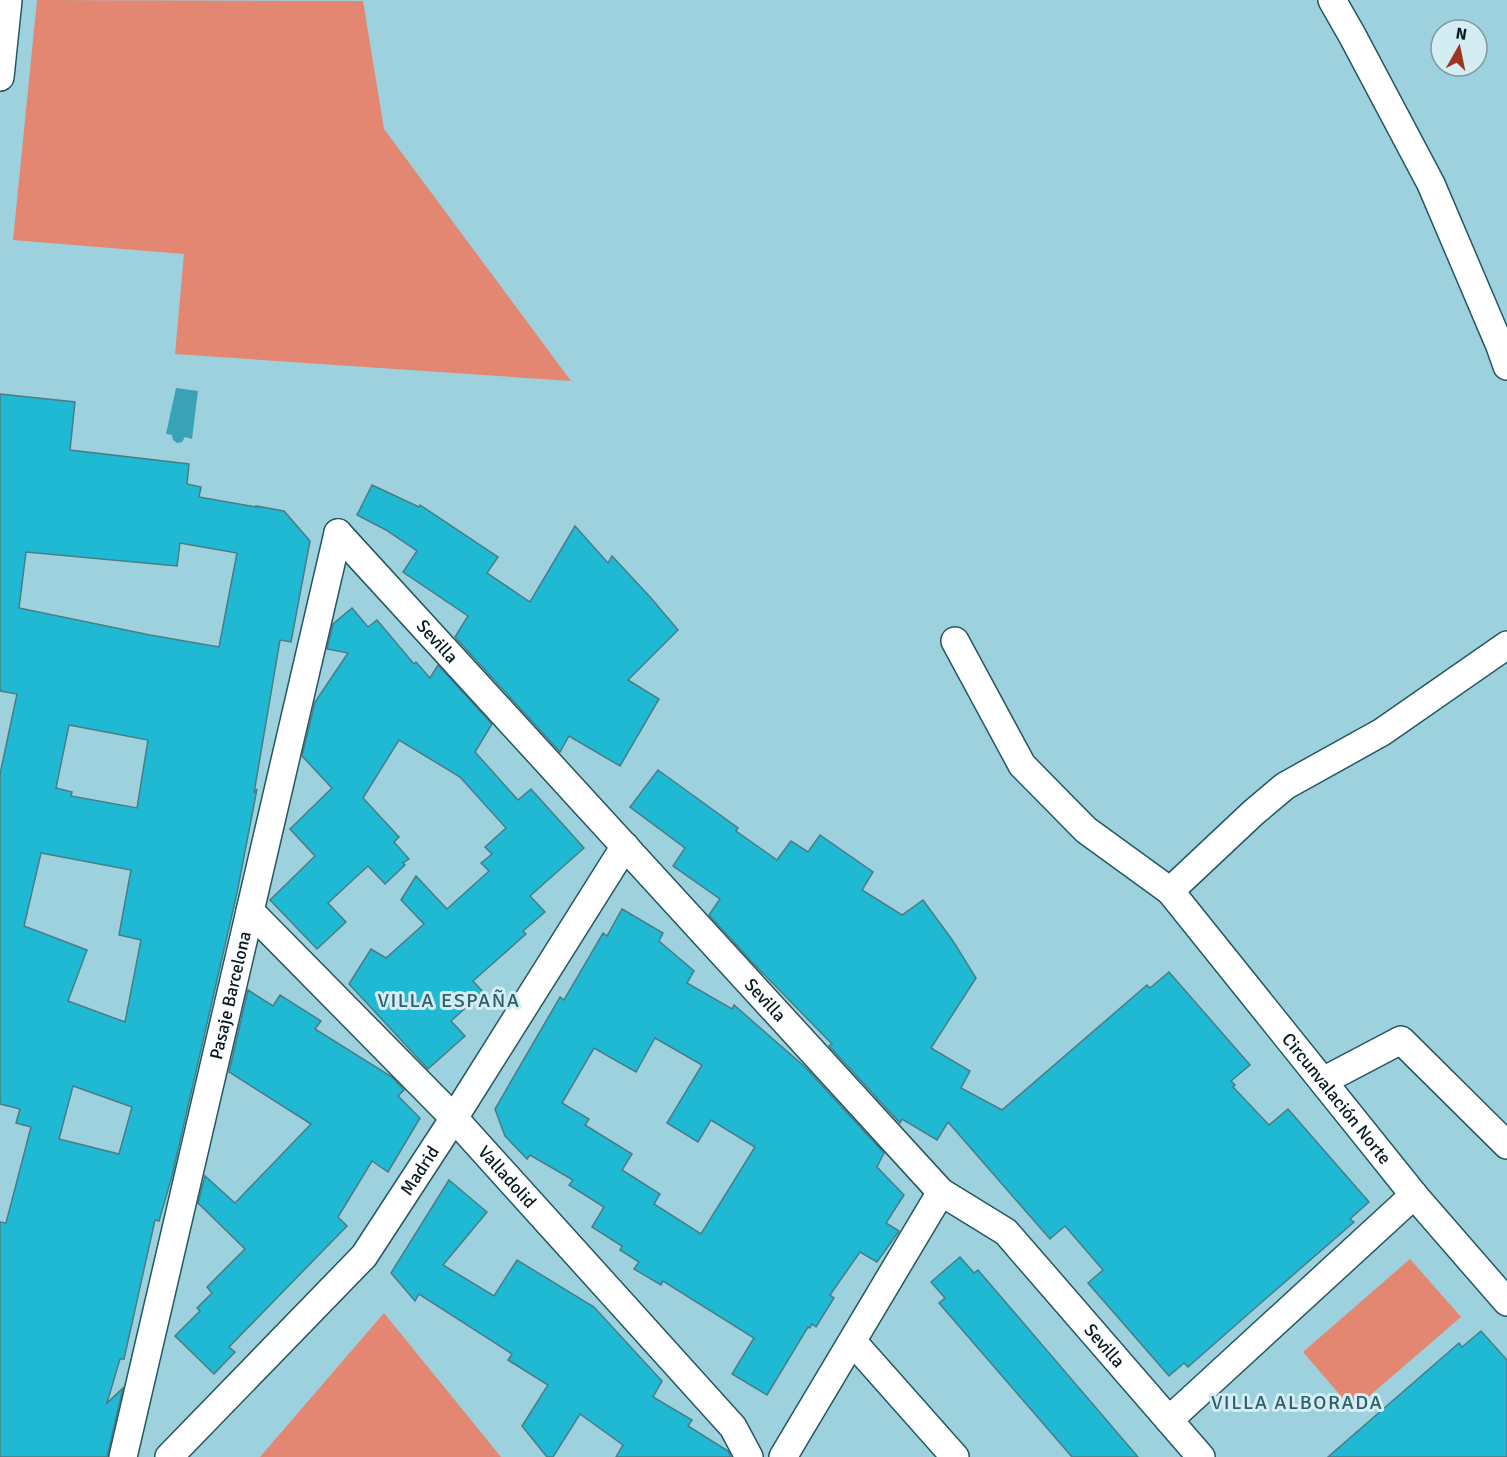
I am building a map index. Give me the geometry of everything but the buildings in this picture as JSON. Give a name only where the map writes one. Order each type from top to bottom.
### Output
[{"type":"street","points":[[0,76],[8,0]]},
{"type":"street","points":[[1332,0],[1431,184],[1507,366]]},
{"type":"street","name":"Sevilla","points":[[338,533],[941,1192],[1006,1232],[1201,1457]]},
{"type":"street","name":"Pasaje Barcelona","points":[[123,1457],[338,533]]},
{"type":"street","name":"Circunvalación Norte","points":[[955,641],[1022,765],[1086,830],[1170,891],[1414,1194],[1507,1302]]},
{"type":"street","points":[[1170,891],[1285,786],[1382,732],[1507,645]]},
{"type":"street","name":"Madrid","points":[[169,1457],[364,1256],[454,1118],[625,846]]},
{"type":"street","name":"Valladolid","points":[[250,911],[454,1118],[733,1427],[749,1457]]},
{"type":"street","points":[[1323,1081],[1401,1040],[1507,1145]]},
{"type":"street","points":[[783,1457],[941,1192]]},
{"type":"street","points":[[1169,1420],[1414,1194]]},
{"type":"street","points":[[853,1342],[955,1457]]},
{"type":"shaded area","points":[[37,0],[363,1],[384,129],[571,381],[175,354],[184,254],[13,240]]},
{"type":"shaded area","points":[[1410,1259],[1461,1317],[1353,1410],[1303,1352]]},
{"type":"shaded area","points":[[384,1313],[501,1457],[260,1457]]},
{"type":"water","points":[[176,388],[198,391],[192,439],[185,437],[182,442],[177,443],[173,440],[172,435],[166,434]]},
{"type":"district","name":"VILLA ESPAÑA","points":[[449,1000]]},
{"type":"district","name":"VILLA ALBORADA","points":[[1297,1402]]}]
